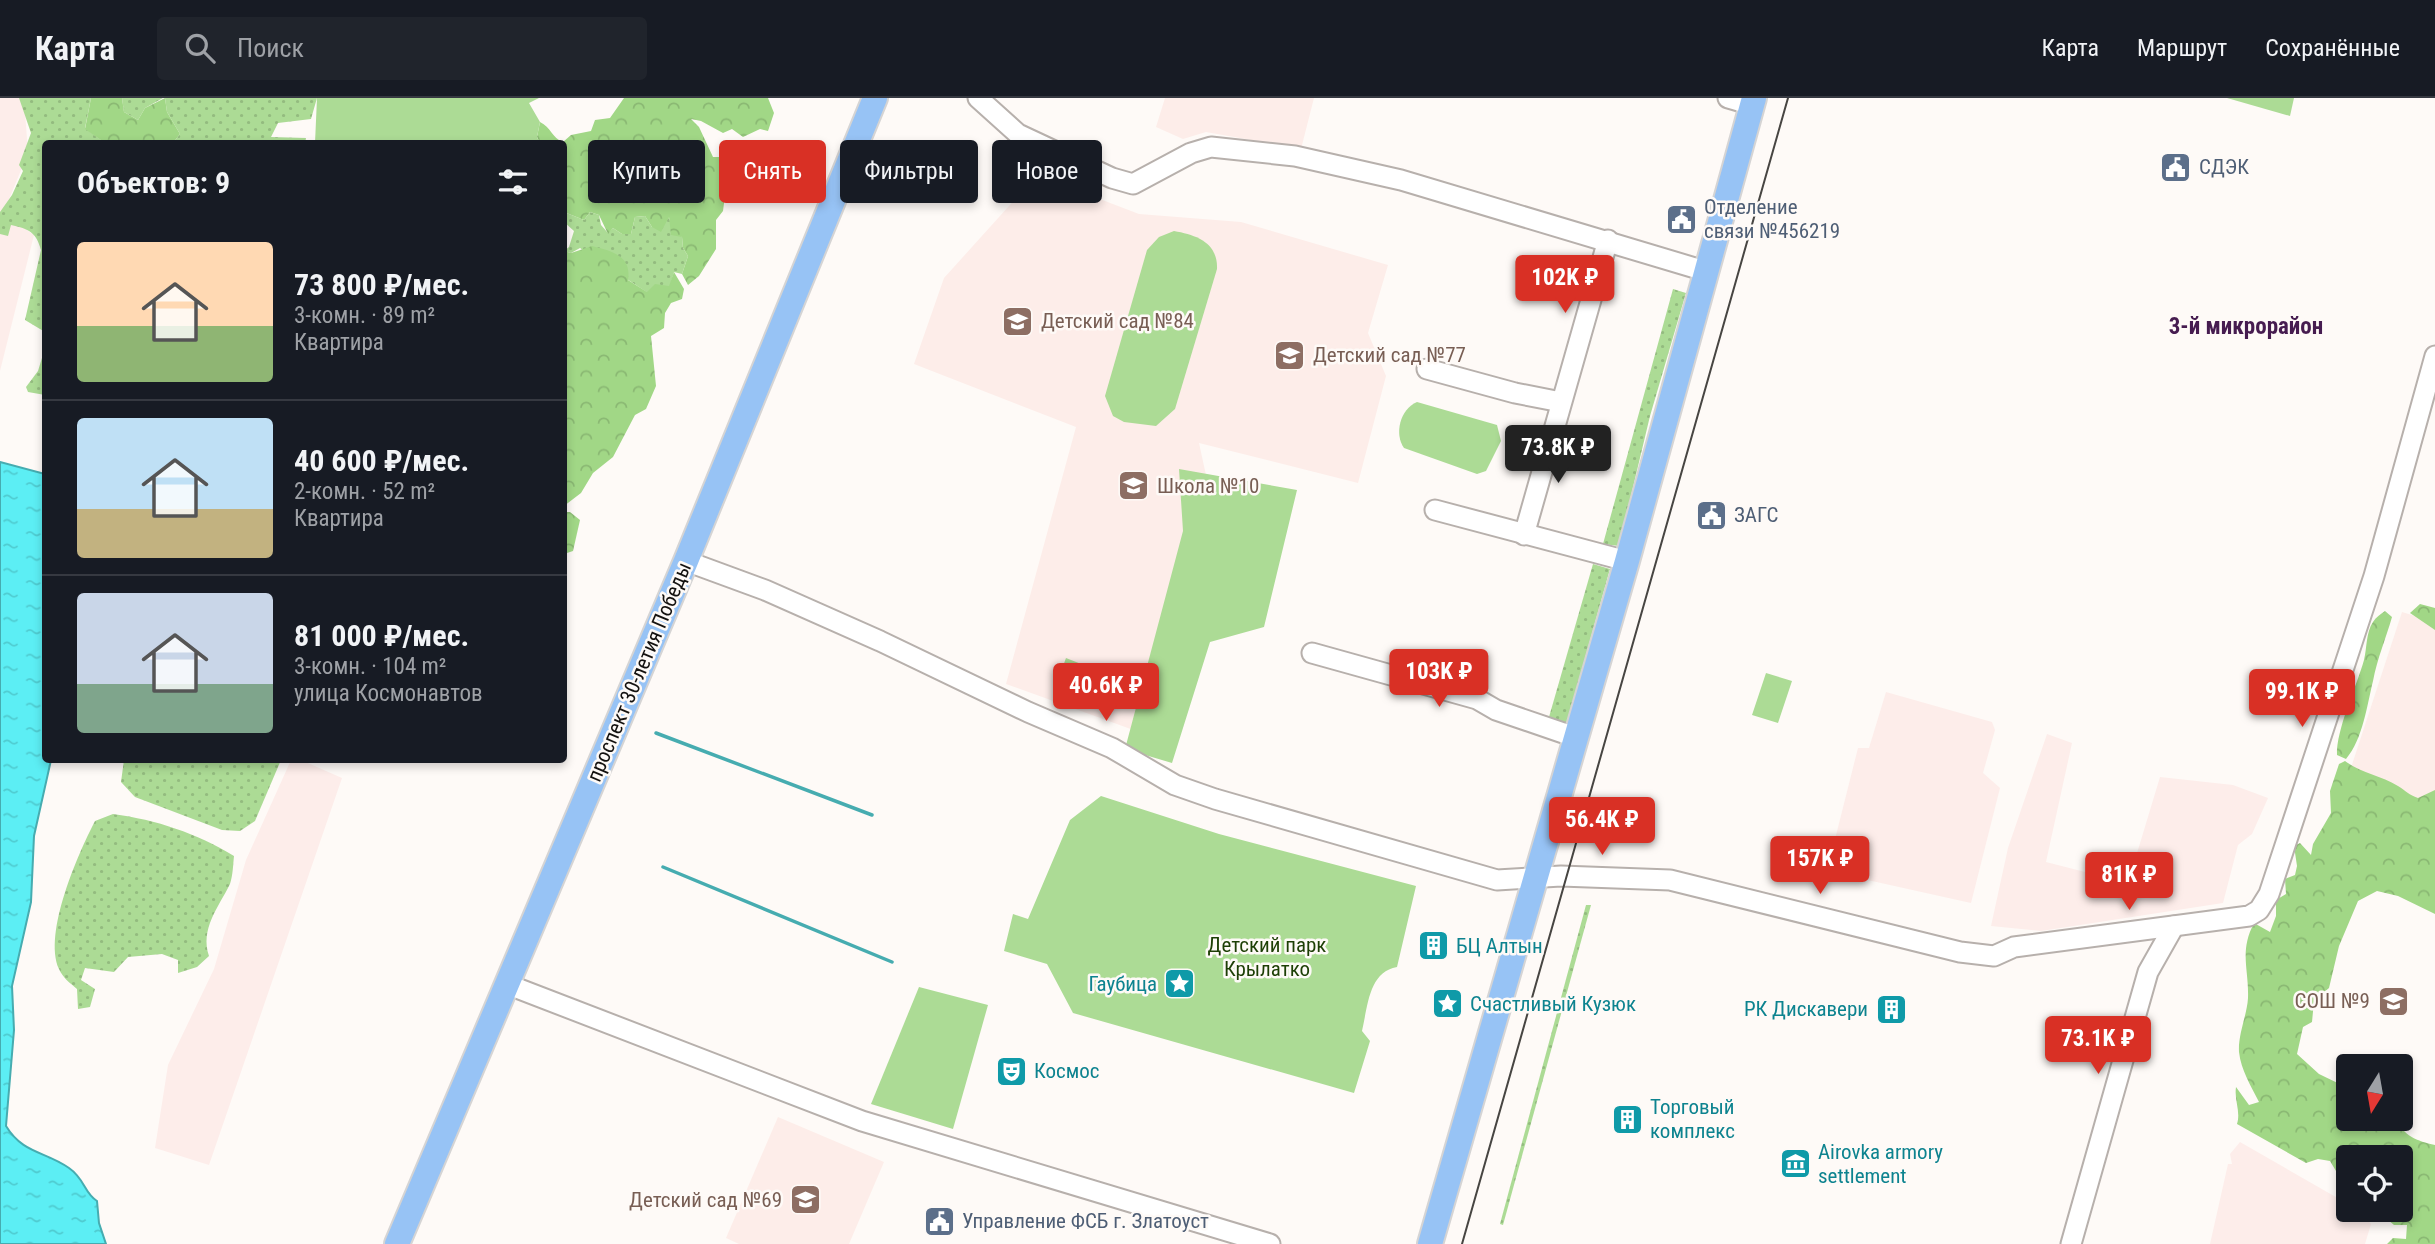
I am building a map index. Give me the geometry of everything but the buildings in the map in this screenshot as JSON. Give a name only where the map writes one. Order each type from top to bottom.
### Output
[{"type":"main road","name":"проспект 30-летия Победы","points":[[397,1244],[509,985],[686,561],[875,98]]},
{"type":"main road","points":[[1430,1244],[1627,561],[1753,102]]},
{"type":"street","points":[[978,98],[1018,134],[1112,178],[1133,184],[1191,153],[1211,147],[1302,158],[1401,180],[1705,271]]},
{"type":"street","points":[[1728,98],[1753,102]]},
{"type":"street","points":[[1524,535],[1608,240]]},
{"type":"street","points":[[686,561],[765,590],[880,641],[1028,712],[1112,748],[1175,785],[1215,800],[1497,880],[1534,879],[1585,886],[1670,880],[1979,955],[1994,956],[2014,947],[2249,916],[2259,910],[2269,894],[2374,576],[2435,356]]},
{"type":"street","points":[[1427,369],[1561,402]]},
{"type":"street","points":[[1435,510],[1627,561]]},
{"type":"street","points":[[1312,653],[1477,699],[1496,710],[1575,737]]},
{"type":"street","points":[[2071,1244],[2148,972],[2174,926]]},
{"type":"street","points":[[509,985],[862,1121],[1270,1244]]},
{"type":"shaded area","points":[[0,98],[24,98],[28,153],[3,214],[34,235],[0,371]]},
{"type":"shaded area","points":[[1165,98],[1314,98],[1301,149],[1206,132],[1183,139],[1156,127]]},
{"type":"shaded area","points":[[1102,200],[1139,214],[1241,222],[1388,265],[1368,333],[1386,376],[1358,483],[1199,443],[1216,521],[1150,736],[1006,684],[1076,427],[914,364],[944,278],[1012,203],[1102,203]]},
{"type":"shaded area","points":[[2402,612],[2435,622],[2435,823],[2345,786]]},
{"type":"shaded area","points":[[1886,692],[1992,722],[1995,730],[1983,773],[2000,788],[1971,903],[1827,871],[1858,748],[1869,748]]},
{"type":"shaded area","points":[[2047,734],[2072,743],[2046,862],[2128,883],[2160,777],[2233,785],[2268,798],[2252,834],[2238,845],[2223,903],[2041,931],[1991,926],[2008,848]]},
{"type":"shaded area","points":[[290,763],[308,763],[342,778],[209,1165],[155,1148],[168,1065],[214,969],[246,860]]},
{"type":"shaded area","name":"Детский сад №69","points":[[778,1117],[884,1162],[849,1244],[739,1244],[726,1238]]},
{"type":"shaded area","points":[[2240,1142],[2336,1197],[2336,1222],[2371,1224],[2365,1244],[2210,1244],[2228,1164],[2232,1164],[2230,1154]]},
{"type":"green space","points":[[19,98],[91,98],[85,128],[101,140],[42,140],[42,330],[25,320],[41,250],[37,239],[31,232],[11,225],[8,236],[0,234],[0,212],[12,195],[23,171],[19,165],[31,133]]},
{"type":"green space","points":[[91,98],[122,98],[124,112],[138,120],[145,108],[165,98],[167,112],[180,134],[175,140],[101,140],[85,129]]},
{"type":"green space","points":[[122,98],[163,98],[145,108],[138,120],[124,112]]},
{"type":"green space","points":[[165,98],[317,98],[311,119],[278,123],[271,137],[306,140],[175,140],[180,134],[167,112]]},
{"type":"green space","points":[[317,98],[539,98],[529,103],[540,122],[538,140],[315,140]]},
{"type":"green space","points":[[624,98],[768,98],[774,113],[768,131],[760,129],[743,137],[732,129],[723,133],[701,121],[691,119],[699,127],[713,157],[719,157],[719,203],[724,203],[723,211],[716,220],[716,249],[699,276],[688,285],[682,274],[688,256],[683,248],[682,237],[671,235],[669,217],[661,232],[652,227],[645,216],[635,217],[631,234],[622,234],[613,228],[608,234],[599,215],[590,212],[584,220],[567,213],[565,140],[571,135],[591,131],[595,120],[610,118]]},
{"type":"green space","points":[[2227,98],[2294,98],[2290,116]]},
{"type":"green space","points":[[540,122],[560,140],[538,140]]},
{"type":"green space","points":[[590,212],[599,215],[601,225],[608,233],[613,228],[622,234],[631,234],[635,217],[645,216],[652,227],[668,215],[672,227],[682,237],[683,248],[688,256],[682,274],[674,272],[670,286],[648,293],[580,248],[571,253],[567,252],[574,231],[567,225],[567,213],[584,220]]},
{"type":"green space","points":[[1174,231],[1198,238],[1210,247],[1217,269],[1175,409],[1156,426],[1124,422],[1113,416],[1105,396],[1147,250],[1159,237]]},
{"type":"green space","points":[[592,246],[619,256],[627,265],[628,280],[647,292],[655,284],[669,286],[674,272],[684,289],[682,299],[671,303],[665,313],[664,328],[651,336],[656,386],[646,409],[635,415],[613,457],[593,473],[581,493],[567,504],[567,252]]},
{"type":"green space","points":[[1673,289],[1686,293],[1650,416],[1619,546],[1603,544]]},
{"type":"green space","points":[[42,358],[42,394],[28,392],[26,387],[38,371]]},
{"type":"green space","points":[[1417,402],[1497,425],[1501,441],[1486,471],[1477,474],[1404,448],[1399,436],[1400,422],[1406,410]]},
{"type":"green space","points":[[1179,469],[1297,490],[1264,627],[1210,642],[1172,763],[1125,749],[1183,531]]},
{"type":"green space","points":[[567,512],[580,520],[573,551],[567,553]]},
{"type":"green space","points":[[1593,564],[1610,569],[1565,730],[1547,724]]},
{"type":"green space","points":[[2420,604],[2435,608],[2435,630],[2410,613]]},
{"type":"green space","points":[[2385,611],[2392,617],[2357,742],[2346,759],[2337,755],[2340,733],[2364,660],[2369,630],[2374,620]]},
{"type":"green space","points":[[1066,658],[1109,675],[1101,697],[1058,680]]},
{"type":"green space","points":[[1766,673],[1792,681],[1778,723],[1752,715]]},
{"type":"green space","points":[[2345,761],[2392,782],[2418,798],[2435,790],[2435,914],[2398,896],[2377,891],[2358,901],[2339,946],[2329,988],[2314,1001],[2312,1022],[2303,1027],[2297,1054],[2319,1074],[2336,1082],[2336,1131],[2405,1131],[2411,1137],[2435,1145],[2435,1244],[2387,1244],[2393,1238],[2406,1239],[2407,1225],[2394,1225],[2390,1222],[2413,1222],[2413,1145],[2336,1145],[2336,1171],[2330,1161],[2318,1159],[2306,1163],[2237,1124],[2236,1087],[2249,1105],[2259,1102],[2244,1072],[2239,1052],[2248,998],[2246,952],[2249,933],[2254,923],[2270,932],[2276,916],[2276,900],[2286,894],[2285,879],[2295,875],[2297,866],[2294,846],[2300,843],[2311,855],[2313,844],[2331,813],[2330,791],[2339,764]]},
{"type":"green space","points":[[124,763],[280,763],[255,821],[240,831],[222,830],[135,797],[121,782]]},
{"type":"green space","name":"Детский парк Крылатко","points":[[1101,796],[1219,834],[1416,886],[1397,967],[1381,975],[1368,1001],[1362,1031],[1370,1041],[1354,1093],[1073,1013],[1047,964],[1004,951],[1013,914],[1028,919],[1070,820]]},
{"type":"green space","points":[[113,814],[176,829],[220,848],[234,856],[232,877],[209,928],[209,956],[197,967],[178,973],[178,960],[162,954],[128,957],[114,972],[85,968],[81,980],[95,989],[90,1007],[78,1009],[77,989],[59,969],[55,954],[55,935],[72,873],[95,821]]},
{"type":"green space","points":[[1586,905],[1591,905],[1503,1225],[1500,1224]]},
{"type":"green space","points":[[919,987],[988,1005],[953,1129],[871,1104]]},
{"type":"water","points":[[0,462],[42,473],[42,763],[50,763],[34,836],[31,902],[12,986],[14,1030],[6,1126],[27,1147],[60,1162],[78,1177],[97,1201],[99,1223],[106,1244],[0,1244]]},
{"type":"waterway","points":[[656,733],[872,815]]},
{"type":"waterway","points":[[663,867],[892,962]]},
{"type":"tram line","points":[[1462,1244],[1788,98]]},
{"type":"place","name":"СДЭК","points":[[2176,167]]},
{"type":"place","name":"Отделение связи №456219","points":[[1681,219]]},
{"type":"place","name":"Детский сад №84","points":[[1018,321]]},
{"type":"place","name":"Детский сад №77","points":[[1290,355]]},
{"type":"place","name":"Школа №10","points":[[1134,486]]},
{"type":"place","name":"ЗАГС","points":[[1711,515]]},
{"type":"place","name":"БЦ Алтын","points":[[1433,946]]},
{"type":"place","name":"Гаубица","points":[[1180,984]]},
{"type":"place","name":"СОШ №9","points":[[2393,1001]]},
{"type":"place","name":"Счастливый Кузюк","points":[[1447,1004]]},
{"type":"place","name":"РК Дискавери","points":[[1891,1009]]},
{"type":"place","name":"Космос","points":[[1011,1071]]},
{"type":"place","name":"Торговый комплекс","points":[[1627,1119]]},
{"type":"place","name":"Airovka armory settlement","points":[[1795,1164]]},
{"type":"place","name":"Детский сад №69","points":[[805,1200]]},
{"type":"place","name":"Управление ФСБ г. Златоуст","points":[[939,1221]]},
{"type":"district","name":"3-й микрорайон","points":[[2246,326]]}]
